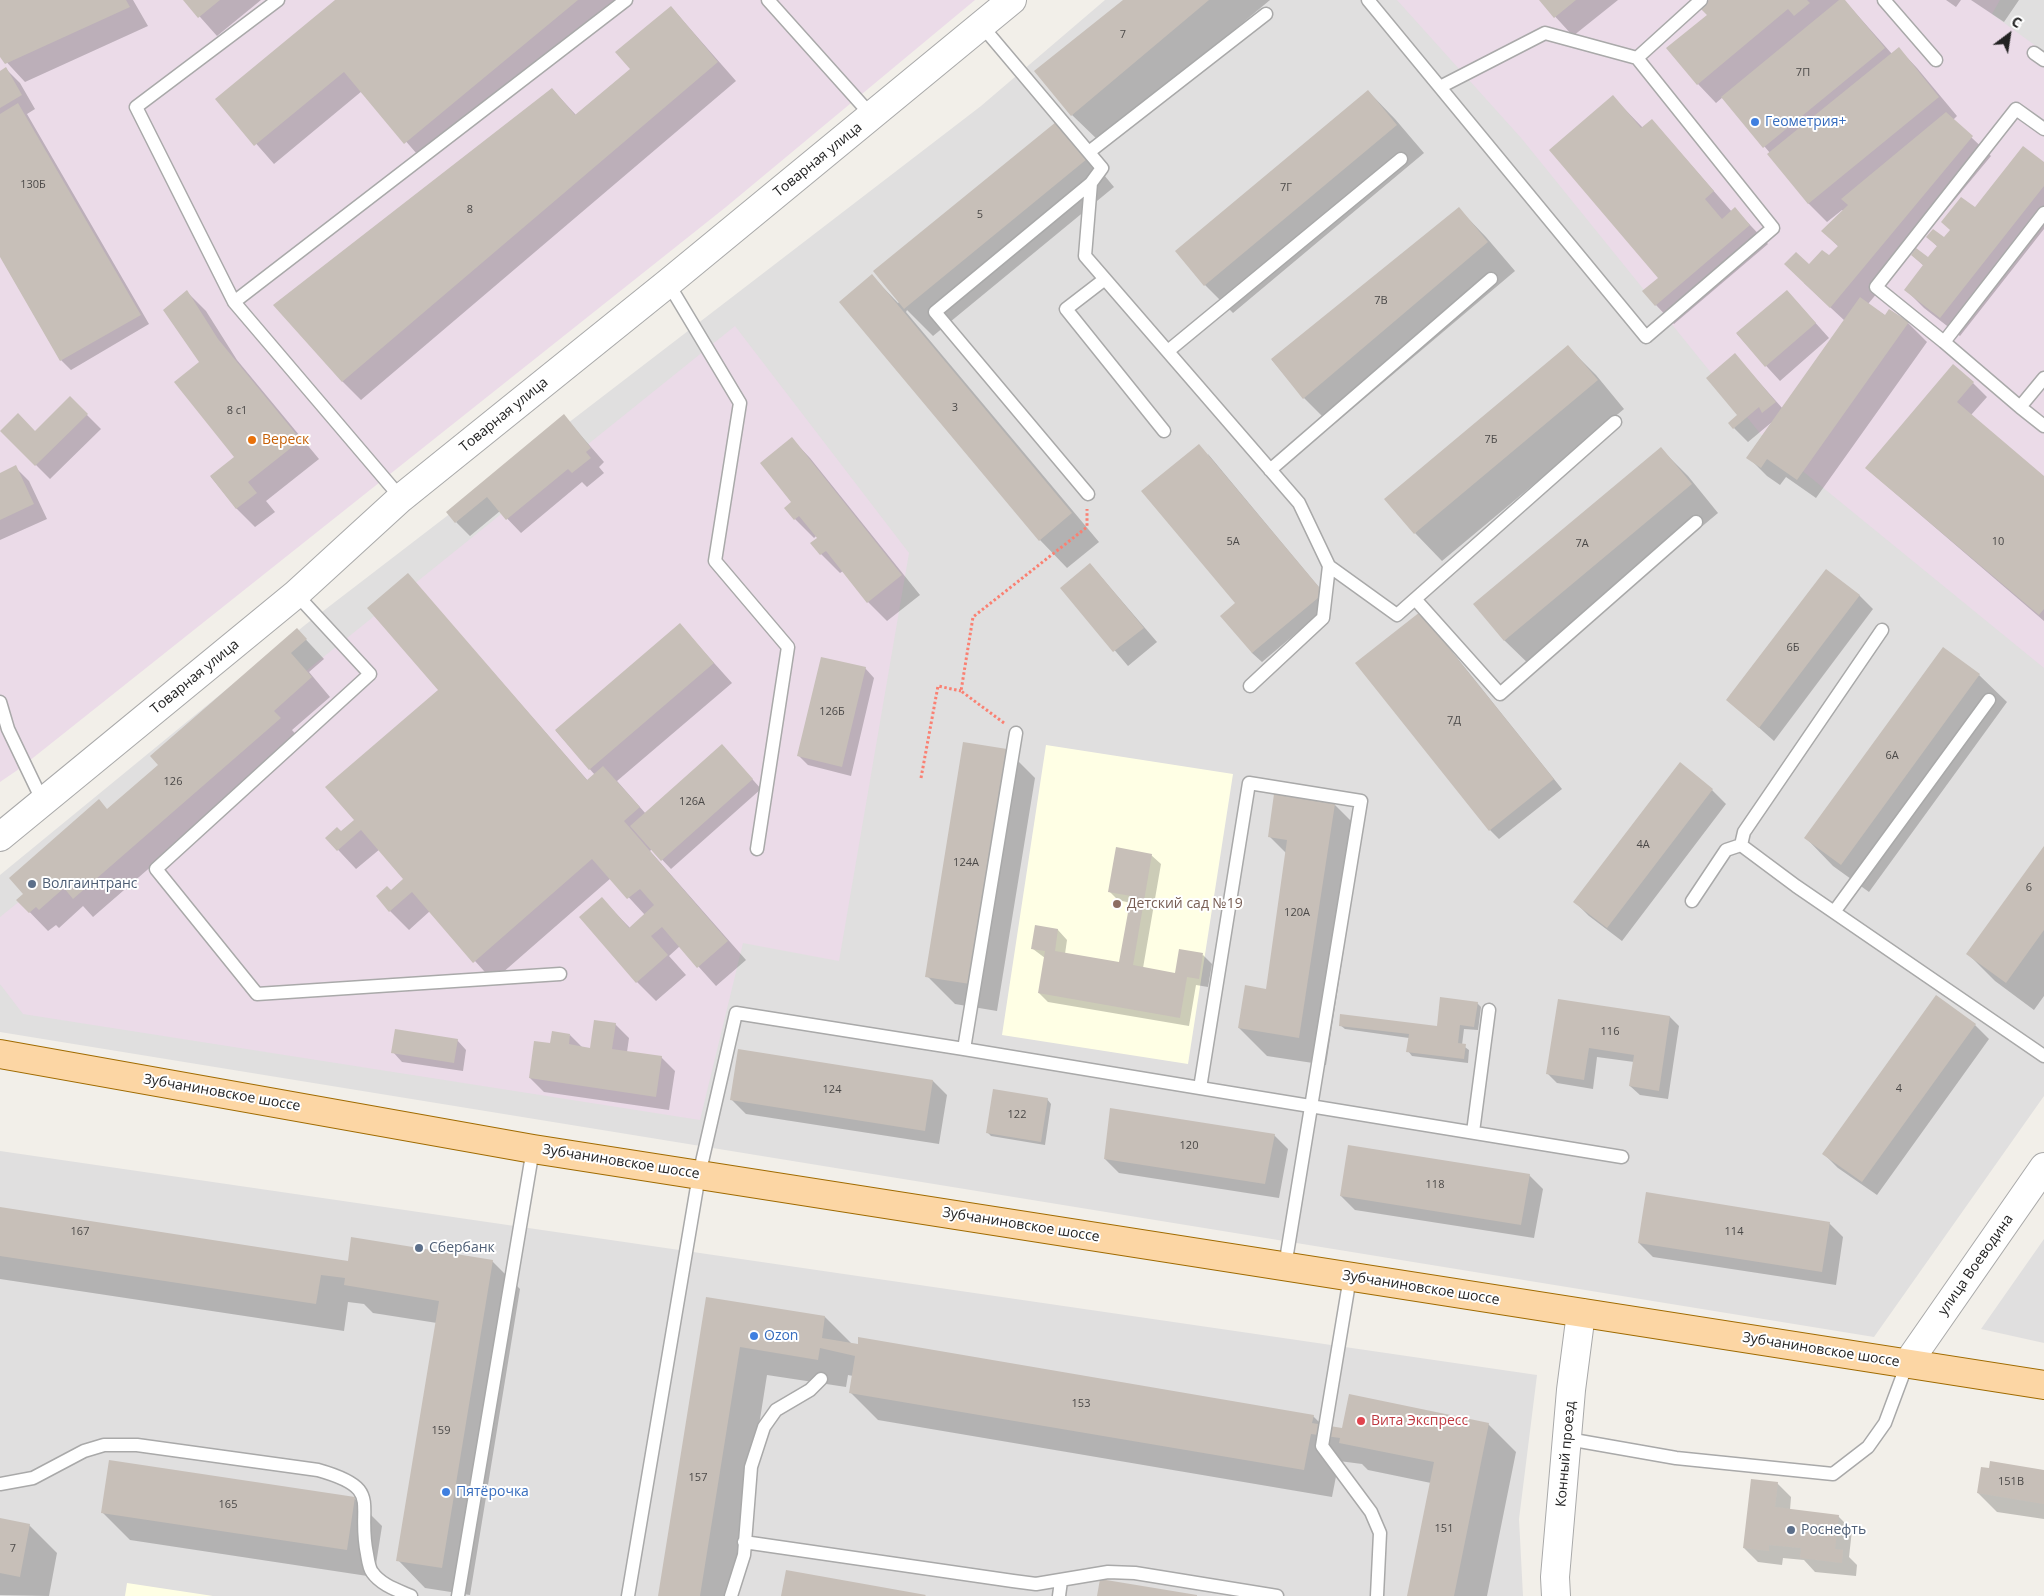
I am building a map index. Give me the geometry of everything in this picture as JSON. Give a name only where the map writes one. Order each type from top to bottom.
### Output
[{"type":"main road","name":"Зубчаниновское шоссе","points":[[0,1054],[533,1148],[699,1175],[2044,1385]]},
{"type":"street","name":"Товарная улица","points":[[0,837],[296,594],[401,498],[668,283],[1012,0]]},
{"type":"street","name":"улица Воеводина","points":[[1907,1364],[2044,1167]]},
{"type":"street","name":"Конный проезд","points":[[1556,1596],[1555,1577],[1571,1390],[1581,1313]]},
{"type":"lane","points":[[278,0],[136,107],[234,302],[401,498]]},
{"type":"lane","points":[[234,302],[626,0]]},
{"type":"lane","points":[[768,0],[872,116]]},
{"type":"lane","points":[[1368,0],[1646,337],[1773,228],[1637,58],[1545,33],[1440,87]]},
{"type":"lane","points":[[1637,58],[1701,0]]},
{"type":"lane","points":[[1884,0],[1936,60]]},
{"type":"lane","points":[[1089,152],[1266,14]]},
{"type":"lane","points":[[982,26],[1102,168],[1090,182],[935,312],[1088,494]]},
{"type":"lane","points":[[2044,129],[2016,109],[1876,287],[2044,426]]},
{"type":"lane","points":[[1168,351],[1401,159]]},
{"type":"lane","points":[[1090,182],[1085,256],[1299,503],[1329,566],[1397,614],[1615,422]]},
{"type":"lane","points":[[1944,342],[2044,213]]},
{"type":"lane","points":[[1105,279],[1066,310],[1164,431]]},
{"type":"lane","points":[[1270,470],[1492,279]]},
{"type":"lane","points":[[668,283],[740,403],[715,562],[788,647],[757,849]]},
{"type":"lane","points":[[2020,407],[2044,378]]},
{"type":"lane","points":[[1415,599],[1500,694],[1696,522]]},
{"type":"lane","points":[[1250,686],[1322,618],[1329,566]]},
{"type":"lane","points":[[296,594],[370,674],[156,869],[257,994],[560,974]]},
{"type":"lane","points":[[1741,845],[1744,832],[1882,630]]},
{"type":"lane","points":[[1834,912],[1989,700]]},
{"type":"lane","points":[[0,702],[8,729],[43,802]]},
{"type":"lane","points":[[964,1049],[1016,733]]},
{"type":"lane","points":[[1200,1088],[1249,783],[1360,801],[1285,1266]]},
{"type":"lane","points":[[1692,901],[1726,850],[1741,845]]},
{"type":"lane","points":[[1741,845],[1834,912],[2044,1056]]},
{"type":"lane","points":[[1473,1132],[1489,1010]]},
{"type":"lane","points":[[628,1596],[699,1175],[736,1013],[1622,1157]]},
{"type":"lane","points":[[458,1596],[533,1148]]},
{"type":"lane","points":[[1350,1276],[1322,1446],[1370,1512],[1380,1533],[1377,1596]]},
{"type":"lane","points":[[1568,1439],[1676,1458],[1833,1474],[1868,1447],[1886,1423],[1907,1364]]},
{"type":"lane","points":[[731,1596],[744,1554],[751,1466],[764,1426],[776,1410],[810,1390],[821,1380]]},
{"type":"lane","points":[[0,1484],[33,1478],[84,1451],[104,1445],[137,1445],[318,1470],[341,1477],[356,1485],[366,1504],[365,1535],[371,1571],[381,1582],[411,1596]]},
{"type":"lane","points":[[744,1542],[1036,1584],[1108,1572],[1134,1572],[1277,1596]]},
{"type":"lane","points":[[1059,1596],[1061,1581]]},
{"type":"path","points":[[961,691],[973,617],[1087,526],[1088,494]]},
{"type":"path","points":[[921,778],[938,686],[961,691],[1016,733]]},
{"type":"shaded area","points":[[0,0],[975,0],[726,207],[19,769],[0,782]]},
{"type":"shaded area","points":[[1105,0],[2044,0],[2044,1096],[1874,1337],[0,1032],[0,875],[305,625],[981,106]]},
{"type":"shaded area","points":[[1397,0],[2000,0],[1992,14],[2044,52],[2044,668],[1767,442],[1522,139]]},
{"type":"shaded area","points":[[735,326],[909,553],[839,961],[743,943],[700,1120],[23,1014],[0,984],[0,917]]},
{"type":"shaded area","name":"Детский сад №19","points":[[1046,745],[1233,774],[1188,1064],[1002,1035]]},
{"type":"shaded area","points":[[0,1151],[1537,1375],[1519,1519],[1523,1596],[0,1596]]},
{"type":"shaded area","points":[[2044,1239],[2044,1343],[1981,1329]]},
{"type":"shaded area","points":[[127,1583],[213,1596],[125,1596]]},
{"type":"building","points":[[0,0],[126,0],[130,7],[5,64],[0,57]]},
{"type":"building","points":[[183,0],[220,0],[198,18]]},
{"type":"building","points":[[335,0],[578,0],[404,144],[344,72],[254,146],[215,99]]},
{"type":"building","points":[[1123,0],[1209,0],[1071,116],[1034,71]]},
{"type":"building","points":[[1539,0],[1576,0],[1554,18]]},
{"type":"building","points":[[1709,0],[1807,0],[1810,3],[1794,16],[1788,9],[1697,85],[1666,48],[1707,15],[1700,8]]},
{"type":"building","points":[[1839,0],[1845,0],[1885,48],[1763,148],[1721,97]]},
{"type":"building","points":[[671,6],[718,62],[342,382],[273,305],[552,88],[575,115],[630,69],[615,52]]},
{"type":"building","points":[[1899,47],[1939,97],[1808,204],[1767,154]]},
{"type":"building","points":[[6,67],[22,95],[0,108],[0,71]]},
{"type":"building","points":[[1368,90],[1397,125],[1204,286],[1175,251]]},
{"type":"building","points":[[1613,95],[1641,128],[1652,119],[1714,191],[1705,199],[1722,219],[1735,207],[1750,225],[1655,306],[1642,291],[1658,278],[1549,150]]},
{"type":"building","points":[[18,103],[141,315],[60,361],[0,257],[0,114]]},
{"type":"building","points":[[1946,112],[1973,136],[1830,308],[1784,264],[1796,252],[1809,264],[1822,250],[1829,255],[1838,246],[1821,231],[1848,205],[1841,199]]},
{"type":"building","points":[[1056,122],[1087,159],[904,309],[873,271]]},
{"type":"building","points":[[2023,146],[2044,162],[2044,186],[1940,318],[1904,290],[1923,265],[1911,255],[1916,248],[1928,257],[1937,246],[1926,237],[1933,229],[1944,237],[1950,230],[1941,222],[1961,197],[1975,207]]},
{"type":"building","points":[[1459,207],[1488,242],[1303,399],[1271,359]]},
{"type":"building","points":[[872,274],[1072,513],[1039,541],[839,302]]},
{"type":"building","points":[[187,290],[218,339],[301,440],[248,482],[257,493],[236,509],[210,476],[234,457],[174,382],[199,362],[163,310]]},
{"type":"building","points":[[1787,290],[1816,323],[1765,367],[1736,333]]},
{"type":"building","points":[[1860,297],[1885,315],[1889,309],[1909,322],[1797,480],[1767,459],[1761,468],[1746,458]]},
{"type":"building","points":[[1568,345],[1598,380],[1414,534],[1384,499]]},
{"type":"building","points":[[1735,353],[1776,402],[1762,413],[1759,407],[1733,429],[1728,423],[1737,415],[1706,378]]},
{"type":"building","points":[[1953,364],[1974,382],[1957,402],[2044,476],[2044,609],[2039,615],[1865,468]]},
{"type":"building","points":[[70,396],[88,414],[35,466],[0,431],[18,413],[35,431]]},
{"type":"building","points":[[564,414],[591,448],[586,452],[591,458],[572,473],[568,469],[506,520],[487,497],[455,523],[446,512]]},
{"type":"building","points":[[792,437],[902,575],[867,603],[826,551],[820,555],[810,543],[817,538],[799,516],[794,520],[784,508],[791,502],[760,463]]},
{"type":"building","points":[[1199,444],[1324,593],[1252,653],[1220,616],[1235,603],[1141,491]]},
{"type":"building","points":[[1661,447],[1692,484],[1504,641],[1473,604]]},
{"type":"building","points":[[16,465],[34,504],[0,520],[0,473]]},
{"type":"building","points":[[1090,563],[1144,628],[1113,652],[1060,588]]},
{"type":"building","points":[[1826,569],[1860,595],[1759,728],[1726,700]]},
{"type":"building","points":[[408,573],[587,780],[603,766],[640,807],[624,821],[728,941],[697,968],[662,927],[651,936],[668,955],[636,983],[579,917],[602,897],[629,928],[654,905],[640,889],[627,899],[592,859],[473,963],[412,892],[389,912],[376,896],[387,886],[391,890],[403,879],[361,830],[337,851],[325,838],[337,827],[341,831],[354,820],[325,787],[438,690],[367,608]]},
{"type":"building","points":[[1420,612],[1554,779],[1489,831],[1355,663]]},
{"type":"building","points":[[680,623],[714,663],[589,770],[555,730]]},
{"type":"building","points":[[297,628],[307,639],[291,653],[312,677],[274,711],[281,718],[73,899],[64,888],[39,910],[36,907],[29,913],[16,900],[23,894],[9,878],[99,799],[107,809],[158,765],[150,756]]},
{"type":"building","points":[[1943,647],[1980,674],[1841,865],[1804,838]]},
{"type":"building","points":[[821,657],[866,667],[842,767],[797,756]]},
{"type":"building","points":[[963,742],[1007,749],[970,984],[925,977]]},
{"type":"building","points":[[722,744],[753,779],[661,861],[630,826]]},
{"type":"building","points":[[1680,762],[1713,789],[1607,928],[1573,902]]},
{"type":"building","points":[[1274,794],[1335,804],[1299,1038],[1238,1028],[1245,985],[1266,989],[1287,840],[1268,837]]},
{"type":"building","points":[[2044,846],[2044,930],[2006,983],[1966,954]]},
{"type":"building","points":[[1116,847],[1152,854],[1133,965],[1175,973],[1179,949],[1203,953],[1199,979],[1187,977],[1180,1018],[1038,993],[1045,951],[1031,949],[1035,925],[1058,929],[1055,951],[1119,962],[1131,896],[1108,892]]},
{"type":"building","points":[[1936,995],[1976,1024],[1862,1182],[1822,1154]]},
{"type":"building","points":[[1440,997],[1478,1002],[1474,1027],[1460,1025],[1458,1043],[1466,1044],[1464,1059],[1406,1052],[1409,1034],[1339,1026],[1340,1014],[1437,1026]]},
{"type":"building","points":[[1558,999],[1670,1016],[1659,1091],[1629,1086],[1634,1055],[1589,1048],[1584,1080],[1546,1074]]},
{"type":"building","points":[[594,1020],[616,1023],[612,1049],[662,1056],[656,1097],[529,1078],[534,1041],[550,1043],[552,1031],[570,1034],[569,1044],[590,1048]]},
{"type":"building","points":[[395,1029],[458,1039],[454,1063],[391,1053]]},
{"type":"building","points":[[738,1049],[933,1080],[925,1131],[730,1100]]},
{"type":"building","points":[[993,1089],[1048,1098],[1041,1142],[986,1133]]},
{"type":"building","points":[[1110,1108],[1275,1134],[1265,1184],[1104,1159]]},
{"type":"building","points":[[1348,1145],[1530,1174],[1521,1225],[1340,1196]]},
{"type":"building","points":[[1646,1192],[1830,1222],[1822,1272],[1638,1243]]},
{"type":"building","points":[[0,1207],[348,1261],[351,1237],[493,1260],[442,1568],[396,1561],[439,1301],[344,1285],[345,1278],[321,1275],[316,1304],[0,1256]]},
{"type":"building","points":[[706,1297],[825,1316],[822,1338],[858,1344],[858,1337],[1314,1415],[1312,1423],[1342,1428],[1349,1394],[1489,1423],[1454,1596],[1407,1596],[1434,1462],[1339,1443],[1340,1438],[1311,1434],[1304,1470],[849,1393],[855,1356],[820,1348],[818,1360],[740,1347],[700,1596],[658,1596]]},
{"type":"building","points":[[109,1460],[355,1497],[347,1550],[101,1513]]},
{"type":"building","points":[[1990,1461],[2044,1470],[2044,1504],[1977,1493],[1981,1467],[1989,1468]]},
{"type":"building","name":"Роснефть","points":[[1751,1479],[1778,1482],[1775,1507],[1839,1515],[1835,1549],[1843,1550],[1842,1563],[1800,1558],[1801,1548],[1769,1545],[1769,1551],[1743,1548]]},
{"type":"building","points":[[0,1518],[30,1524],[20,1577],[0,1573]]},
{"type":"building","points":[[786,1570],[926,1595],[781,1596]]},
{"type":"building","points":[[1100,1579],[1197,1595],[1197,1596],[1097,1596]]},
{"type":"place","name":"Геометрия+","points":[[1755,122]]},
{"type":"place","name":"Вереск","points":[[252,440]]},
{"type":"place","name":"Волгаинтранс","points":[[32,884]]},
{"type":"place","name":"Детский сад №19","points":[[1117,904]]},
{"type":"place","name":"Сбербанк","points":[[419,1248]]},
{"type":"place","name":"Ozon","points":[[754,1336]]},
{"type":"place","name":"Вита Экспресс","points":[[1361,1421]]},
{"type":"place","name":"Пятёрочка","points":[[446,1492]]},
{"type":"place","name":"Роснефть","points":[[1791,1530]]}]
